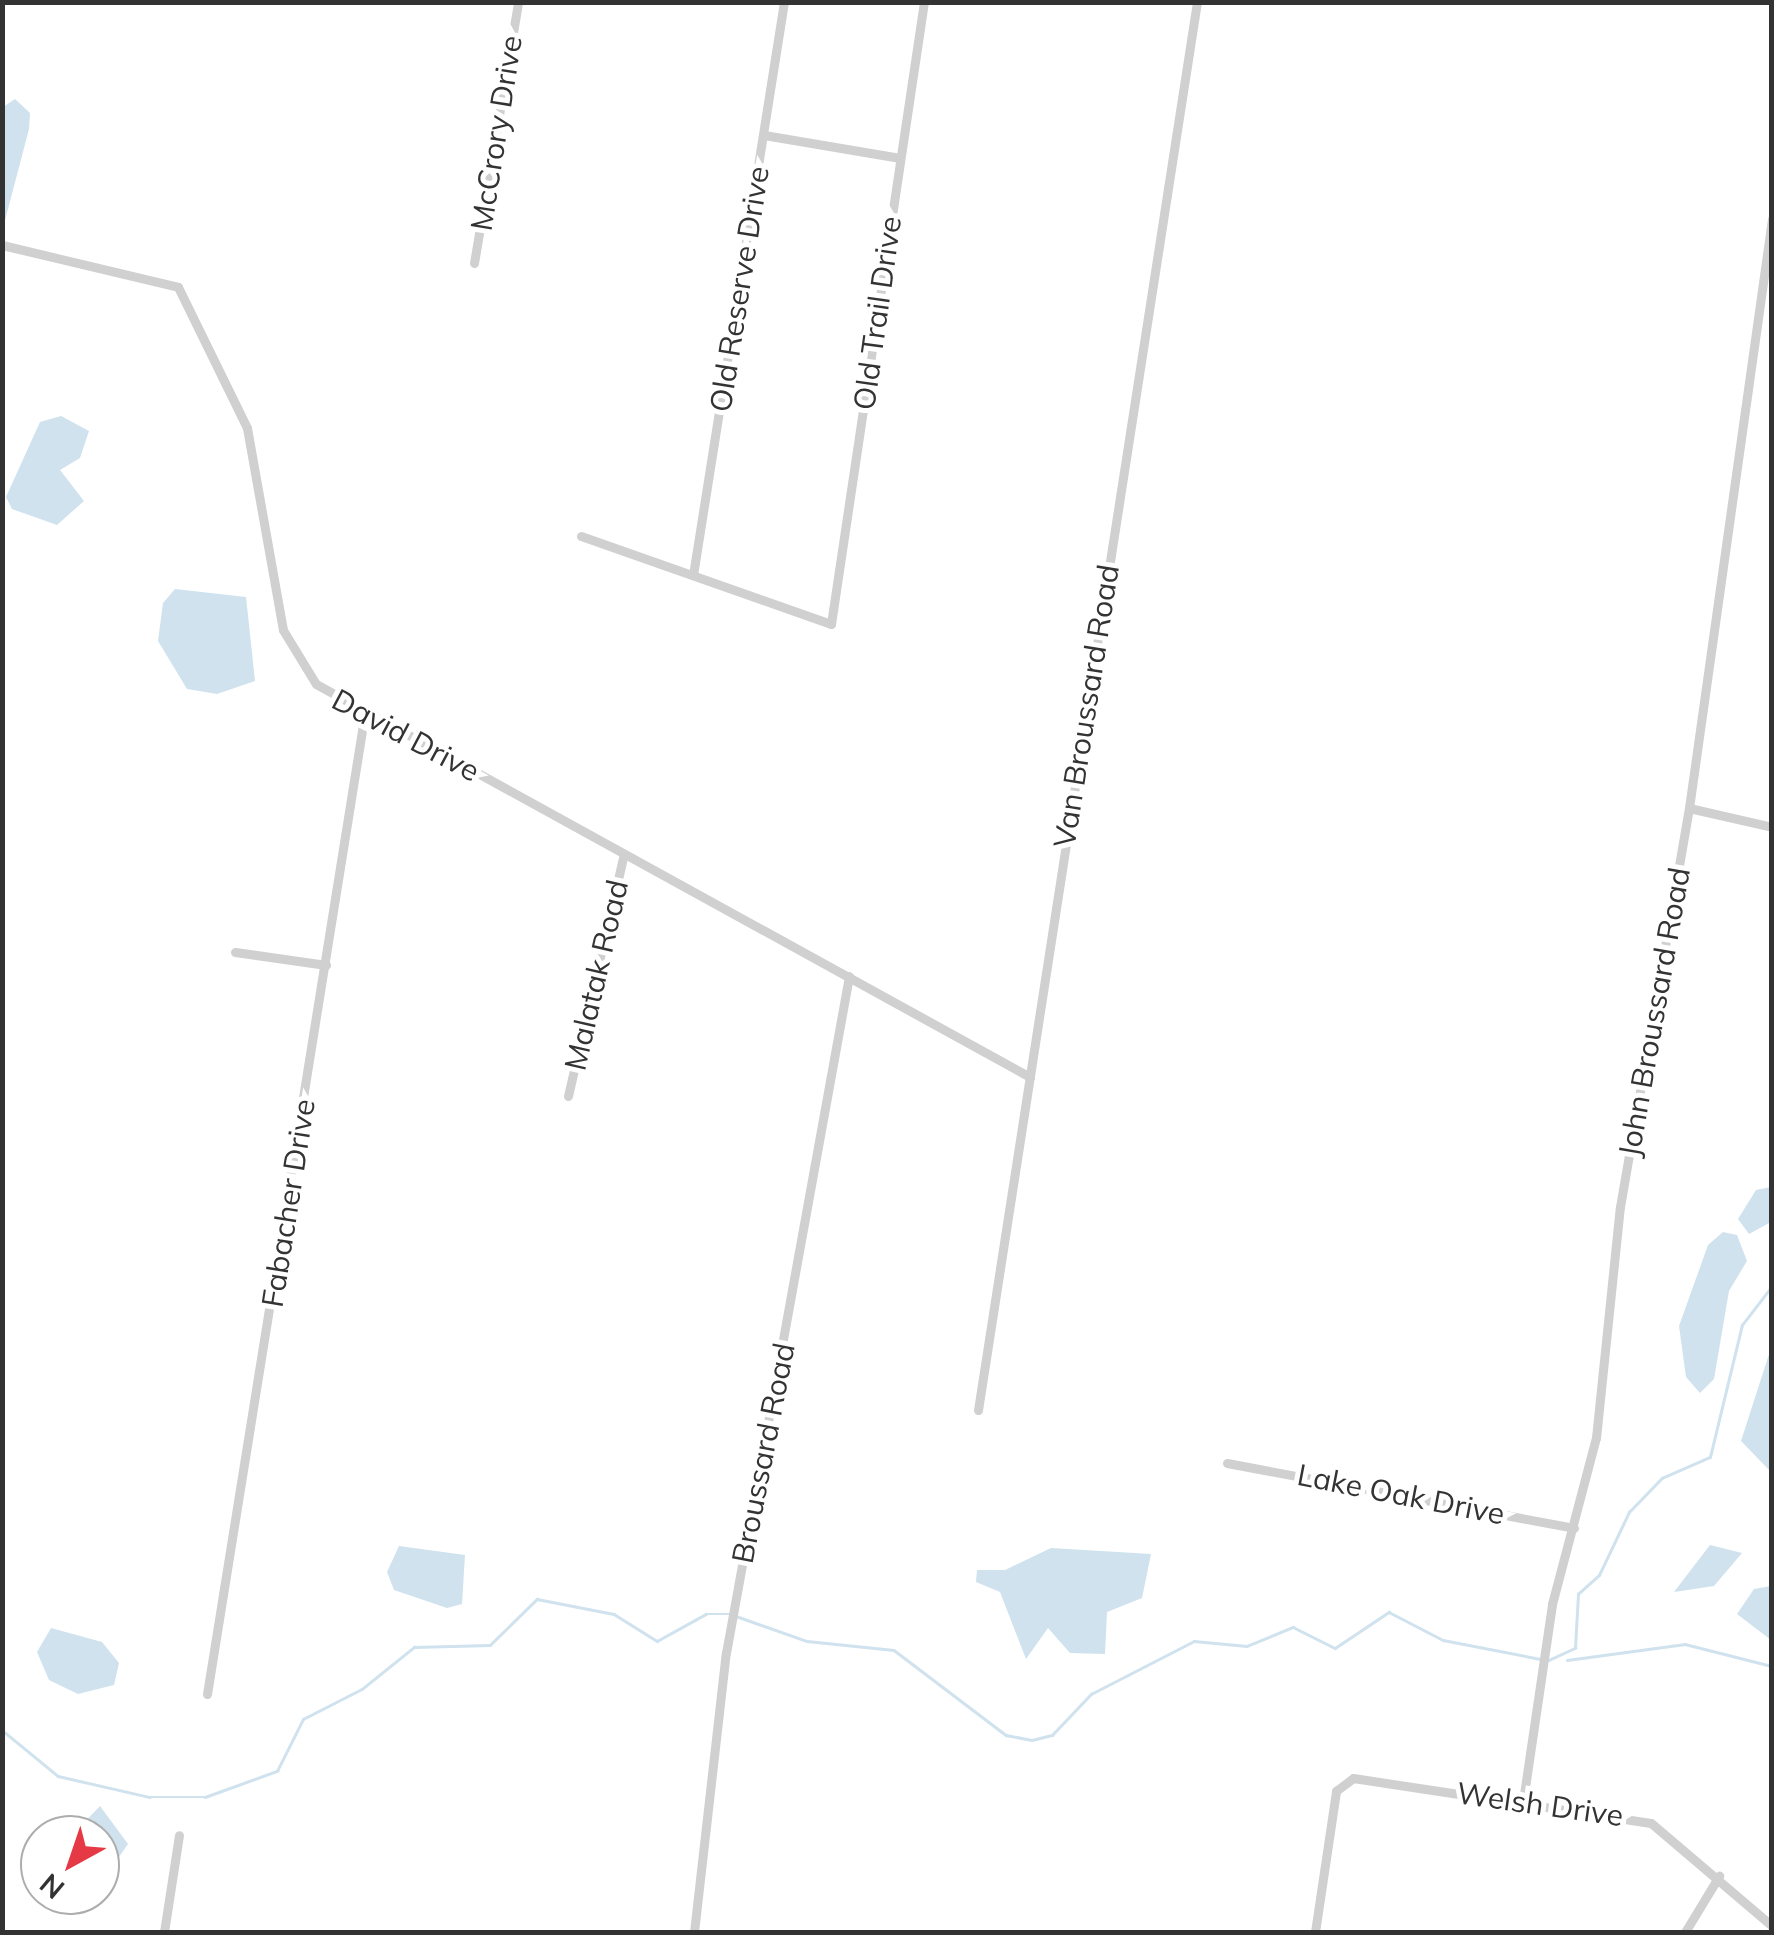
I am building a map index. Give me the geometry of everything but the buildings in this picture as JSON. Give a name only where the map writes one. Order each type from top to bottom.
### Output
[{"type":"street","name":"McCrory Drive","points":[[474,264],[518,2]]},
{"type":"street","name":"Old Reserve Drive","points":[[693,576],[784,2]]},
{"type":"street","name":"Old Trail Drive","points":[[693,576],[831,624],[924,2]]},
{"type":"street","name":"Van Broussard Road","points":[[978,1410],[1197,2]]},
{"type":"street","points":[[764,136],[900,158]]},
{"type":"street","name":"John Broussard Road","points":[[1523,1801],[1545,1644],[1596,1438],[1620,1207],[1689,808],[1772,219]]},
{"type":"street","name":"David Drive","points":[[2,244],[178,287],[250,439],[291,651],[316,684],[1030,1077]]},
{"type":"street","points":[[581,536],[693,576]]},
{"type":"street","name":"Fabacher Drive","points":[[207,1694],[365,712]]},
{"type":"street","points":[[1689,808],[1772,827]]},
{"type":"street","name":"Malatak Road","points":[[568,1096],[624,854]]},
{"type":"street","points":[[235,952],[326,965]]},
{"type":"street","name":"Broussard Road","points":[[694,1932],[730,1625],[849,976]]},
{"type":"street","name":"Lake Oak Drive","points":[[1227,1464],[1574,1528]]},
{"type":"street","name":"Welsh Drive","points":[[1315,1932],[1336,1791],[1353,1778],[1651,1822],[1719,1876],[1772,1926]]},
{"type":"street","points":[[164,1932],[179,1835]]},
{"type":"street","points":[[1684,1932],[1719,1876]]},
{"type":"water","points":[[15,99],[30,113],[29,129],[3,228],[3,107]]},
{"type":"water","points":[[61,416],[89,431],[80,458],[60,470],[84,501],[57,525],[12,509],[6,497],[40,422]]},
{"type":"water","points":[[175,589],[246,597],[255,681],[217,694],[187,689],[158,641],[163,603]]},
{"type":"water","points":[[1771,1187],[1771,1222],[1749,1234],[1738,1219],[1756,1190]]},
{"type":"water","points":[[1723,1232],[1737,1235],[1747,1261],[1729,1291],[1714,1379],[1700,1393],[1686,1377],[1679,1326],[1708,1245]]},
{"type":"water","points":[[1771,1348],[1771,1472],[1741,1441]]},
{"type":"water","points":[[1710,1545],[1742,1553],[1714,1586],[1674,1592]]},
{"type":"water","points":[[399,1546],[465,1555],[462,1604],[447,1608],[394,1590],[387,1572]]},
{"type":"water","points":[[1051,1548],[1151,1554],[1142,1598],[1107,1612],[1105,1654],[1070,1653],[1048,1628],[1026,1659],[1000,1592],[976,1582],[977,1570],[1005,1570]]},
{"type":"water","points":[[1772,1586],[1771,1640],[1737,1614],[1754,1589]]},
{"type":"water","points":[[51,1628],[102,1642],[119,1663],[114,1685],[78,1694],[49,1680],[37,1652]]},
{"type":"water","points":[[100,1806],[107,1815],[91,1815]]},
{"type":"water","points":[[120,1833],[128,1844],[120,1855]]},
{"type":"waterway","points":[[1549,1660],[1575,1648],[1578,1594],[1599,1575],[1629,1512],[1662,1478],[1710,1457],[1742,1325],[1772,1286]]},
{"type":"waterway","points":[[2,1730],[58,1776],[150,1797],[205,1797],[277,1771],[303,1719],[362,1689],[414,1647],[490,1645],[537,1599],[614,1614],[657,1641],[706,1614],[729,1614]]},
{"type":"waterway","points":[[736,1616],[807,1641],[894,1650],[1006,1735],[1032,1740],[1052,1735],[1091,1694],[1194,1641],[1247,1646],[1293,1627],[1335,1648],[1389,1612],[1443,1640],[1541,1659]]},
{"type":"waterway","points":[[1567,1660],[1685,1644],[1772,1666]]}]
